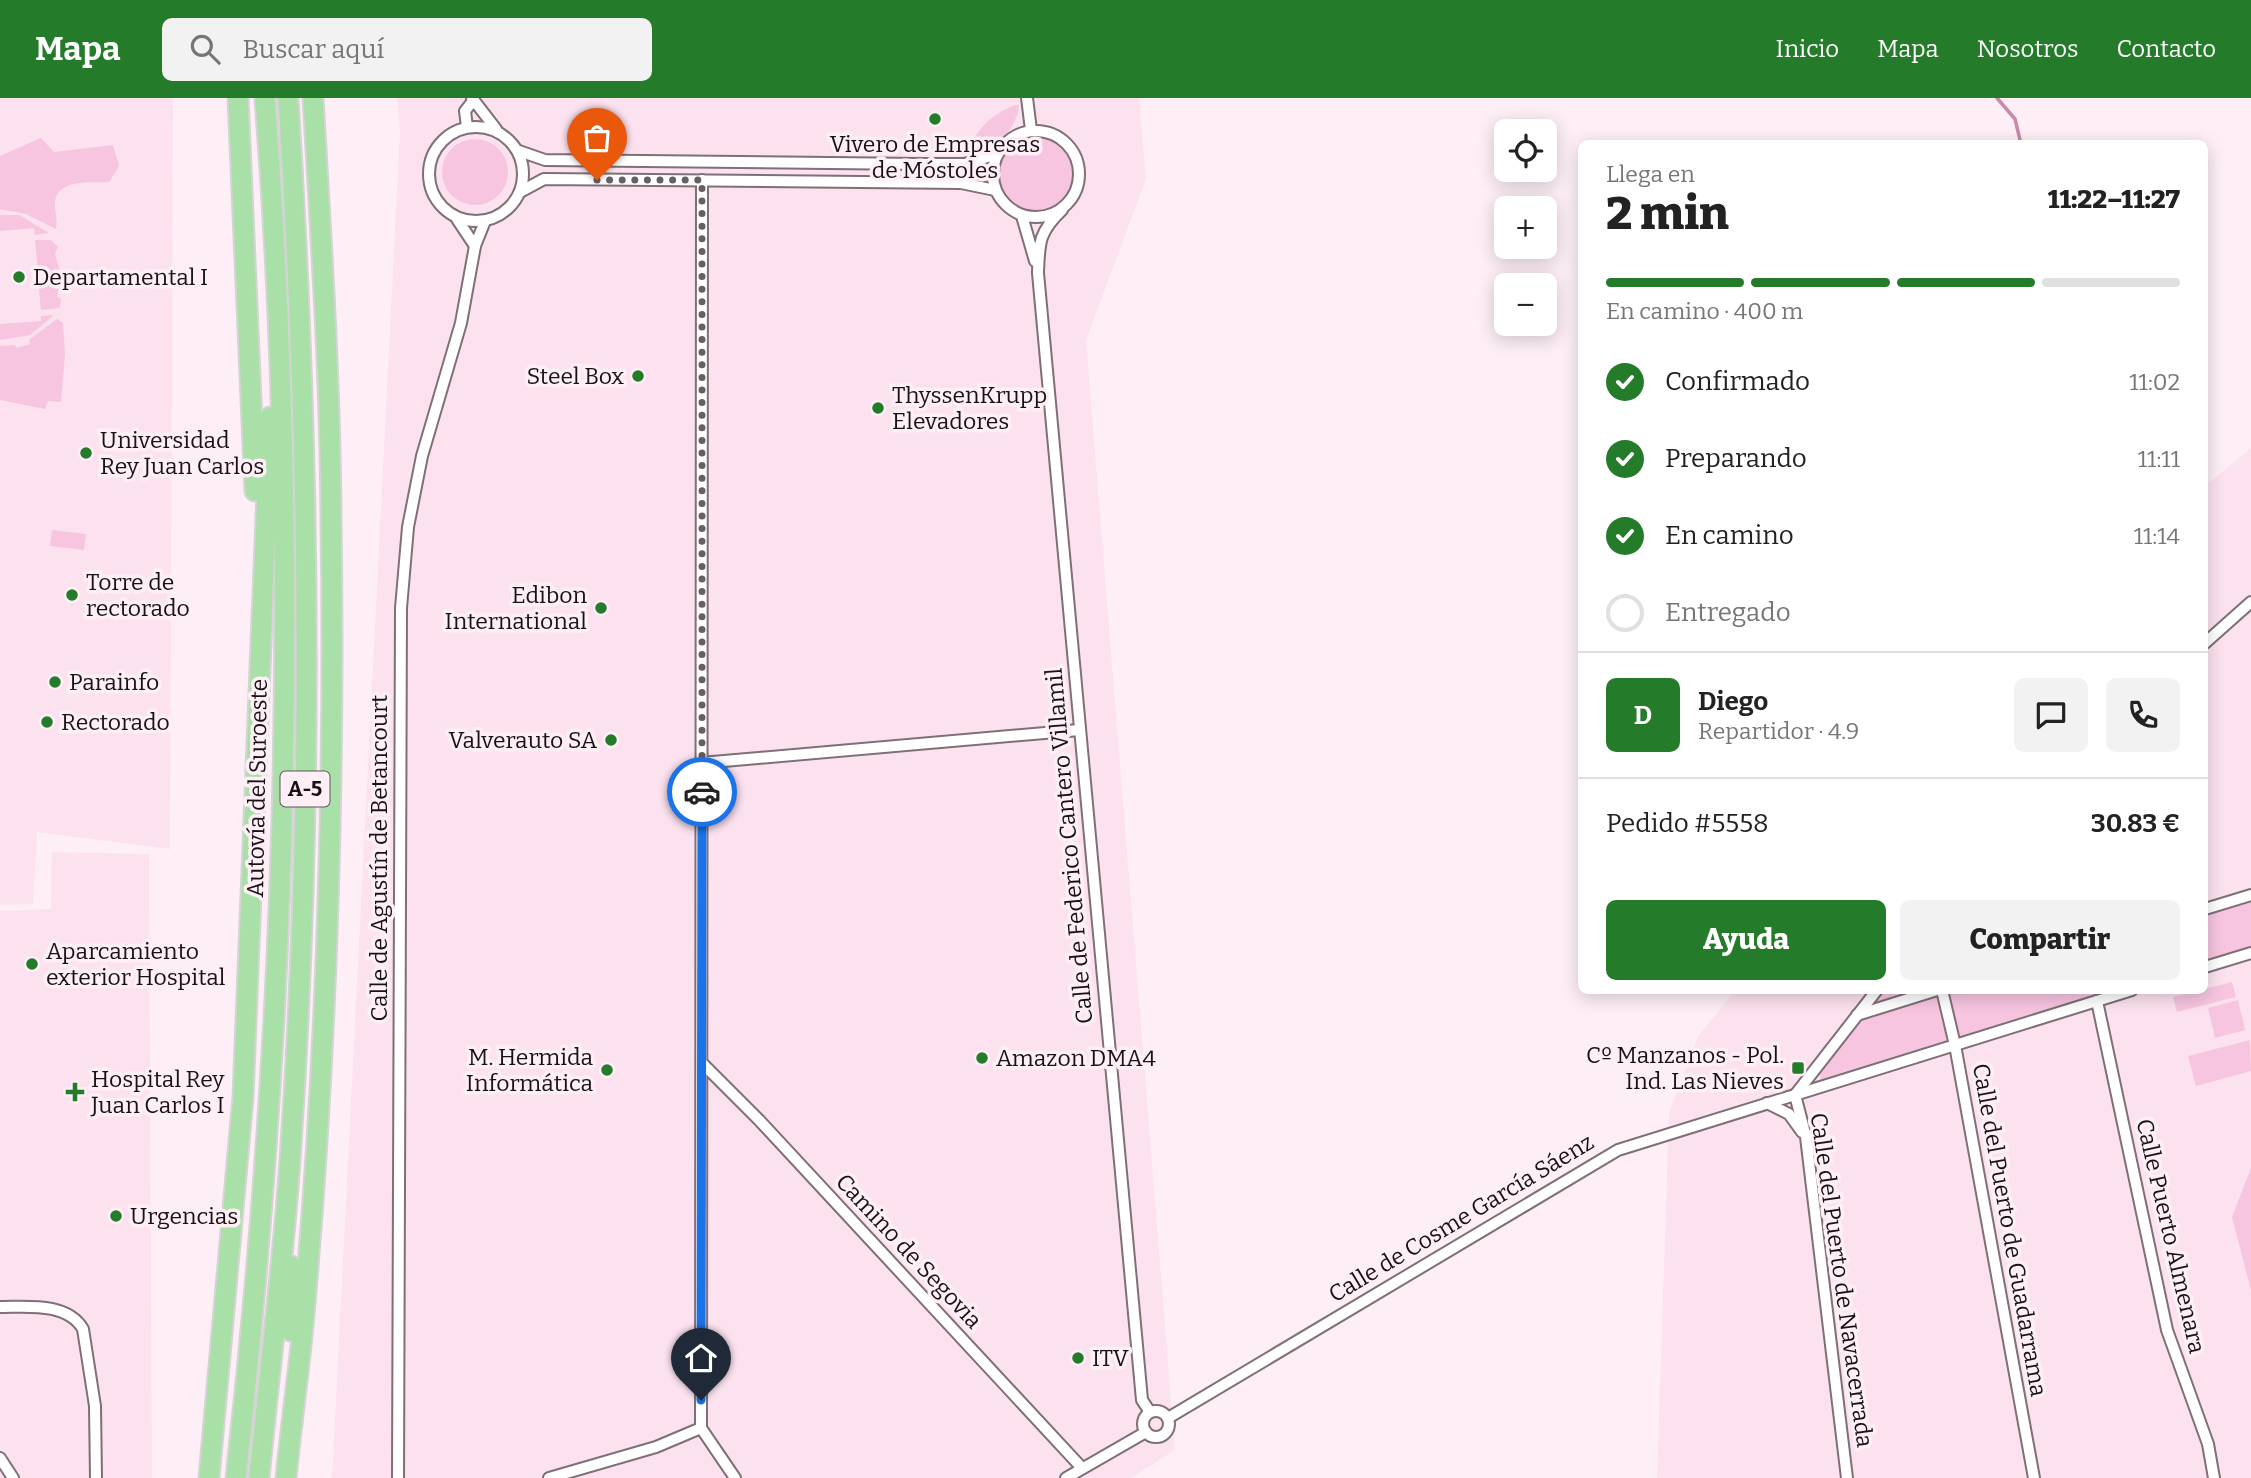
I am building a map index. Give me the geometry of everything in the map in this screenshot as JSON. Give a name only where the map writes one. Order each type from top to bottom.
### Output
[{"type":"highway","points":[[238,98],[255,463],[255,599],[259,681]]},
{"type":"highway","name":"Autovía del Suroeste","points":[[236,1478],[254,1316],[270,1095],[282,790],[285,624],[283,436],[265,98]]},
{"type":"highway","name":"Autovía del Suroeste","points":[[259,1478],[290,1161],[305,805],[306,604],[300,295],[288,98]]},
{"type":"highway","points":[[296,1478],[325,981],[330,758],[331,513],[313,98]]},
{"type":"highway","points":[[209,1478],[243,1097],[271,396],[263,164],[267,126]]},
{"type":"highway","points":[[290,1161],[291,1430]]},
{"type":"highway","points":[[286,1478],[303,1327]]},
{"type":"street","points":[[1027,98],[1031,130]]},
{"type":"street","points":[[467,127],[465,111],[473,99],[497,130],[519,151],[545,160],[961,164],[997,154]]},
{"type":"street","points":[[475,246],[455,216],[434,196],[429,167],[442,141],[467,127],[497,130]]},
{"type":"street","points":[[1031,130],[1047,131],[1062,138],[1073,150],[1079,166],[1079,182],[1073,197],[1062,209],[1050,216],[1022,216],[1011,210],[995,190],[993,166],[997,154],[1006,142],[1031,130]]},
{"type":"street","points":[[455,216],[485,220],[500,215],[512,205],[520,192],[524,172],[519,151]]},
{"type":"street","points":[[520,192],[544,179],[961,183],[995,190]]},
{"type":"street","points":[[702,180],[701,1428],[735,1478]]},
{"type":"street","name":"Calle de Federico Cantero Villamil","points":[[1062,209],[1046,225],[1041,238],[1038,273],[1142,1399],[1150,1412]]},
{"type":"street","name":"Calle de Federico Cantero Villamil","points":[[1022,216],[1038,273]]},
{"type":"street","name":"Calle de Agustín de Betancourt","points":[[398,1478],[401,608],[408,527],[422,456],[461,323],[475,246],[485,220]]},
{"type":"street","points":[[2208,640],[2251,602]]},
{"type":"street","points":[[701,763],[1079,730]]},
{"type":"street","points":[[2208,908],[2251,895]]},
{"type":"street","points":[[2208,966],[2251,953]]},
{"type":"street","name":"Calle del Puerto de Navacerrada","points":[[1847,1478],[1806,1137],[1795,1095],[1874,994]]},
{"type":"street","points":[[1857,1015],[1927,994]]},
{"type":"street","name":"Calle del Puerto de Guadarrama","points":[[1941,994],[1955,1045],[2034,1478]]},
{"type":"street","name":"Calle de Cosme García Sáenz","points":[[1168,1419],[1618,1150],[2119,994]]},
{"type":"street","name":"Calle Puerto Almenara","points":[[2097,1001],[2167,1329],[2207,1444],[2214,1478]]},
{"type":"street","name":"Camino de Segovia","points":[[703,1064],[759,1120],[1083,1468]]},
{"type":"street","points":[[1767,1103],[1789,1114],[1806,1137]]},
{"type":"street","points":[[0,1307],[60,1311],[77,1319],[83,1328],[95,1406],[96,1478]]},
{"type":"street","points":[[1150,1412],[1160,1412],[1168,1419],[1168,1429],[1163,1434],[1156,1437],[1146,1432],[1143,1422],[1150,1412]]},
{"type":"street","points":[[550,1478],[656,1447],[701,1428]]},
{"type":"street","points":[[1066,1478],[1146,1432]]},
{"type":"street","points":[[0,1458],[13,1478]]},
{"type":"shaded area","name":"Universidad Rey Juan Carlos","points":[[0,98],[173,98],[170,849],[37,832],[33,904],[0,905]]},
{"type":"shaded area","points":[[397,98],[1139,98],[1146,179],[1086,340],[1175,1450],[1131,1478],[332,1478],[400,131]]},
{"type":"shaded area","points":[[1019,105],[1014,123],[1001,140],[985,153],[967,158],[978,132],[984,125]]},
{"type":"shaded area","points":[[1036,137],[1057,143],[1067,153],[1073,174],[1067,195],[1057,205],[1036,211],[1015,205],[1005,195],[999,174],[1005,153],[1015,143]]},
{"type":"shaded area","points":[[41,138],[54,152],[113,145],[119,166],[109,182],[77,183],[63,188],[55,201],[56,229],[26,214],[0,209],[0,156]]},
{"type":"shaded area","points":[[481,139],[499,148],[506,159],[506,185],[499,196],[488,203],[469,205],[451,196],[444,185],[442,166],[451,148],[462,141]]},
{"type":"shaded area","points":[[0,215],[19,215],[49,233],[35,235],[34,228],[0,231]]},
{"type":"shaded area","points":[[35,240],[51,240],[58,247],[55,253],[60,272],[38,272]]},
{"type":"shaded area","points":[[60,277],[57,297],[61,299],[60,308],[41,310],[38,279]]},
{"type":"shaded area","points":[[54,315],[30,335],[0,340],[0,324],[41,321],[41,316]]},
{"type":"shaded area","points":[[57,319],[63,323],[65,354],[61,402],[48,401],[45,409],[0,400],[0,346],[15,345],[16,348],[30,344],[29,340]]},
{"type":"shaded area","points":[[2251,448],[2251,1478],[1657,1478],[1669,1113],[1698,1036],[1733,994],[2208,994],[2208,484]]},
{"type":"shaded area","points":[[52,530],[86,534],[84,550],[50,546]]},
{"type":"shaded area","name":"Hospital Rey Juan Carlos I","points":[[52,852],[149,854],[152,1478],[0,1478],[0,911],[51,909]]},
{"type":"shaded area","points":[[2251,899],[2251,947],[2208,960],[2208,912]]},
{"type":"shaded area","points":[[2232,982],[2236,997],[2177,1012],[2173,997],[2208,994],[2208,988]]},
{"type":"shaded area","points":[[1882,994],[2099,994],[1821,1079],[1818,1071]]},
{"type":"shaded area","points":[[2238,1000],[2245,1030],[2215,1038],[2208,1008]]},
{"type":"shaded area","points":[[2250,1040],[2251,1071],[2196,1086],[2188,1056]]},
{"type":"shaded area","points":[[2251,1168],[2251,1290],[2232,1217]]},
{"type":"waterway","points":[[1997,98],[2015,119],[2020,140]]},
{"type":"way so far","points":[[597,180],[702,180],[702,792]]},
{"type":"place","name":"Vivero de Empresas de Móstoles","points":[[935,119]]},
{"type":"place","name":"Departamental I","points":[[19,277]]},
{"type":"place","name":"Steel Box","points":[[638,376]]},
{"type":"place","name":"ThyssenKrupp Elevadores","points":[[878,408]]},
{"type":"place","name":"Universidad Rey Juan Carlos","points":[[86,453]]},
{"type":"place","name":"Torre de rectorado","points":[[72,595]]},
{"type":"place","name":"Edibon International","points":[[601,608]]},
{"type":"place","name":"Parainfo","points":[[55,682]]},
{"type":"place","name":"Rectorado","points":[[47,722]]},
{"type":"place","name":"Valverauto SA","points":[[611,740]]},
{"type":"place","name":"Aparcamiento exterior Hospital","points":[[32,964]]},
{"type":"place","name":"Amazon DMA4","points":[[982,1058]]},
{"type":"place","name":"Cº Manzanos - Pol. Ind. Las Nieves","points":[[1798,1068]]},
{"type":"place","name":"M. Hermida Informática","points":[[607,1070]]},
{"type":"place","name":"Hospital Rey Juan Carlos I","points":[[75,1092]]},
{"type":"place","name":"Urgencias","points":[[116,1216]]},
{"type":"place","name":"ITV","points":[[1078,1358]]},
{"type":"route","points":[[701,1400],[702,792]]}]
